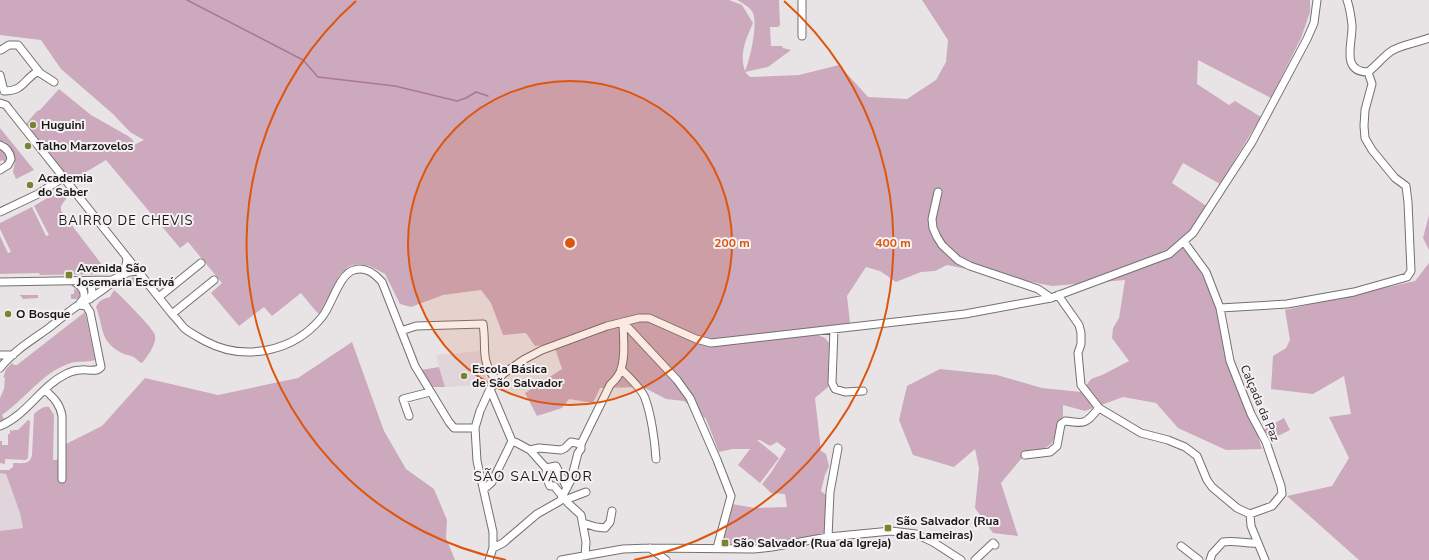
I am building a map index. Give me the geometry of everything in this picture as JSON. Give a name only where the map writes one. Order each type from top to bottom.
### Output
[{"type":"street","points":[[802,0],[802,36]]},
{"type":"street","points":[[489,560],[493,548],[493,532],[477,461],[475,428],[490,389],[502,374],[536,353],[607,326],[639,318],[649,318],[696,339],[710,343],[965,314],[1051,298],[1169,254],[1193,233],[1252,142],[1307,39],[1314,23],[1317,0]]},
{"type":"street","points":[[1347,0],[1352,26],[1349,54],[1354,68],[1360,72],[1368,72],[1390,52],[1402,46],[1417,43],[1429,38]]},
{"type":"street","points":[[0,51],[9,45],[18,45],[40,73],[54,82]]},
{"type":"street","points":[[4,91],[13,91],[22,86],[32,74],[37,72],[40,73]]},
{"type":"street","points":[[1220,308],[1287,304],[1354,292],[1407,277],[1411,270],[1406,186],[1395,178],[1372,150],[1365,138],[1364,126],[1366,110],[1372,84],[1368,72]]},
{"type":"street","points":[[0,76],[4,91],[0,99]]},
{"type":"street","points":[[0,103],[6,105],[172,314],[191,333],[214,346],[228,350],[252,352],[273,350],[294,341],[303,335],[321,318],[345,276],[353,270],[368,270],[375,274],[382,282],[415,366],[454,428],[475,428]]},
{"type":"street","points":[[0,146],[9,151],[11,158],[8,165],[0,170]]},
{"type":"street","points":[[0,212],[38,194],[64,177]]},
{"type":"street","points":[[938,192],[932,218],[933,228],[937,237],[958,260],[970,266],[1038,289],[1051,298]]},
{"type":"street","name":"Calçada da Paz","points":[[1184,242],[1206,272],[1220,308],[1230,360],[1251,414],[1266,442],[1281,486],[1282,494],[1272,506],[1250,514]]},
{"type":"street","points":[[0,282],[112,280],[116,279],[126,266],[128,260],[126,256]]},
{"type":"street","points":[[159,297],[201,263]]},
{"type":"street","points":[[0,368],[13,355],[116,279],[129,272],[138,271]]},
{"type":"street","points":[[72,280],[82,287],[85,295],[79,306]]},
{"type":"street","points":[[172,314],[214,280]]},
{"type":"street","points":[[89,300],[92,293],[92,281]]},
{"type":"street","points":[[1058,295],[1079,325],[1081,344],[1078,353],[1082,385],[1100,408],[1141,433],[1168,440],[1186,448],[1197,456],[1206,480],[1212,487],[1237,508],[1250,514],[1251,526],[1265,560]]},
{"type":"street","points":[[0,426],[15,418],[56,380],[66,374],[80,370],[97,370],[101,367],[90,312],[92,299],[89,300]]},
{"type":"street","points":[[79,306],[86,306],[90,312]]},
{"type":"street","points":[[564,498],[581,449],[581,444],[610,385],[618,376],[621,369],[624,356],[623,322]]},
{"type":"street","points":[[623,322],[677,380],[686,392],[717,460],[731,496],[717,548]]},
{"type":"street","points":[[401,331],[416,326],[483,324],[485,360],[490,372],[497,381]]},
{"type":"street","points":[[834,329],[832,383],[835,389],[845,392],[863,391]]},
{"type":"street","points":[[0,355],[13,355]]},
{"type":"street","points":[[0,358],[13,355]]},
{"type":"street","points":[[621,369],[629,376],[645,396],[655,442],[656,459]]},
{"type":"street","points":[[484,490],[492,482],[512,441],[490,389]]},
{"type":"street","points":[[45,390],[61,408],[62,479]]},
{"type":"street","points":[[409,416],[403,399],[430,392]]},
{"type":"street","points":[[484,404],[497,407]]},
{"type":"street","points":[[1025,455],[1050,452],[1057,446],[1061,424],[1064,421],[1083,423],[1088,421],[1100,408]]},
{"type":"street","points":[[512,441],[518,442],[530,450],[546,468],[548,483],[550,486],[554,486],[581,515],[586,542],[585,556]]},
{"type":"street","points":[[530,450],[539,448],[561,450],[571,442],[581,444]]},
{"type":"street","points":[[828,537],[830,492],[838,448]]},
{"type":"street","points":[[546,468],[556,466],[567,488]]},
{"type":"street","points":[[493,548],[503,543],[537,514],[560,502],[564,498],[586,492]]},
{"type":"street","points":[[583,523],[604,528],[610,522],[612,511]]},
{"type":"street","points":[[561,560],[623,549],[754,549],[828,537],[887,530],[916,534],[933,542],[961,560]]},
{"type":"street","points":[[1210,560],[1212,554],[1223,542],[1232,540],[1248,544],[1258,543]]},
{"type":"street","points":[[975,560],[993,543],[995,545]]},
{"type":"street","points":[[1181,546],[1199,560]]},
{"type":"street","points":[[650,548],[666,560]]},
{"type":"street","points":[[665,548],[666,560]]},
{"type":"shaded area","points":[[0,0],[729,0],[742,5],[753,23],[743,53],[743,65],[745,71],[753,41],[755,23],[752,11],[737,0],[779,0],[780,25],[778,27],[770,27],[771,46],[782,46],[783,48],[791,50],[768,67],[745,72],[750,77],[799,75],[839,65],[868,97],[907,99],[936,80],[946,62],[948,40],[922,0],[1310,0],[1310,12],[1301,38],[1271,98],[1198,60],[1197,84],[1229,105],[1235,101],[1261,117],[1220,184],[1183,163],[1172,183],[1208,207],[1184,242],[1211,291],[1262,449],[1226,450],[1178,428],[1156,403],[1123,397],[1085,411],[1063,405],[1063,416],[1052,443],[1044,449],[1021,459],[1001,483],[1018,536],[993,533],[975,508],[979,468],[975,449],[954,467],[913,455],[899,420],[907,386],[940,369],[997,375],[1042,388],[1081,392],[1091,379],[1129,361],[1112,338],[1113,328],[1119,318],[1125,280],[1052,286],[947,265],[935,271],[921,272],[896,282],[880,271],[866,267],[847,296],[850,323],[818,335],[825,338],[829,343],[828,387],[815,398],[821,451],[826,454],[829,466],[821,491],[827,496],[825,534],[787,542],[727,544],[723,540],[732,504],[755,508],[787,507],[785,494],[771,493],[762,484],[786,449],[777,442],[770,446],[760,440],[757,440],[779,458],[760,483],[738,465],[750,449],[732,449],[719,452],[706,419],[684,401],[666,399],[643,387],[600,388],[593,403],[569,399],[562,408],[537,416],[525,393],[562,369],[556,351],[550,344],[535,346],[526,333],[503,335],[491,303],[481,290],[443,295],[411,307],[400,304],[385,274],[370,266],[359,264],[352,265],[339,276],[319,314],[301,293],[272,316],[264,307],[239,326],[211,293],[222,283],[188,242],[180,248],[106,160],[71,181],[26,124],[59,89],[91,115],[128,136],[133,140],[134,145],[144,140],[130,132],[113,114],[61,69],[41,40],[0,35]]},
{"type":"shaded area","points":[[0,128],[34,170],[16,179],[13,172],[15,161],[14,154],[5,142],[0,141]]},
{"type":"shaded area","points":[[0,149],[7,152],[8,159],[5,164],[3,160],[0,161]]},
{"type":"shaded area","points":[[62,189],[66,189],[70,193],[61,206],[61,211],[109,274],[0,274],[0,236],[8,253],[11,252],[0,229],[0,223],[32,207],[46,236],[49,235],[34,206]]},
{"type":"shaded area","points":[[1429,215],[1429,250],[1423,238]]},
{"type":"shaded area","points":[[1429,263],[1429,560],[1359,560],[1287,496],[1332,486],[1349,458],[1329,417],[1351,414],[1344,376],[1313,394],[1271,389],[1273,356],[1286,348],[1290,340],[1285,310],[1415,281]]},
{"type":"shaded area","points":[[133,277],[138,280],[129,287],[125,282]]},
{"type":"shaded area","points":[[74,289],[78,290],[80,293],[79,298],[71,299],[71,294],[74,294]]},
{"type":"shaded area","points":[[114,290],[143,319],[155,335],[155,342],[149,354],[142,363],[113,347],[105,338],[96,307],[102,300],[110,297]]},
{"type":"shaded area","points":[[20,295],[38,295],[38,298],[23,299]]},
{"type":"shaded area","points":[[85,312],[95,360],[71,363],[59,368],[41,380],[2,415],[4,419],[0,421],[0,398],[4,389],[5,377],[3,378],[6,369],[12,363],[17,365]]},
{"type":"shaded area","points":[[352,342],[384,431],[406,469],[434,489],[447,520],[446,538],[455,560],[0,560],[0,531],[23,528],[20,513],[6,474],[0,473],[0,470],[9,470],[13,467],[13,463],[25,463],[31,458],[34,414],[41,409],[49,407],[54,415],[53,460],[66,459],[66,444],[102,426],[145,378],[218,395],[298,378]]},
{"type":"shaded area","name":"Escola Básica de São Salvador","points":[[481,351],[487,385],[445,387],[436,355]]},
{"type":"shaded area","points":[[439,367],[445,387],[431,387],[421,370]]},
{"type":"shaded area","points":[[1284,418],[1290,430],[1270,440],[1264,429]]},
{"type":"shaded area","points":[[28,420],[30,421],[28,458],[26,460],[5,459],[5,464],[0,463],[0,441],[2,441],[2,445],[8,445],[8,434],[10,434],[10,430],[18,430]]},
{"type":"shaded area","points":[[0,473],[6,473],[20,513],[23,528],[0,531]]},
{"type":"waterway","points":[[187,0],[303,60],[318,77],[395,86],[457,101],[476,92],[488,96]]},
{"type":"place","name":"Huguini","points":[[33,125]]},
{"type":"place","name":"Talho Marzovelos","points":[[28,146]]},
{"type":"place","name":"Academia do Saber","points":[[30,185]]},
{"type":"place","name":"Avenida São Josemaria Escrivá","points":[[69,275]]},
{"type":"place","name":"O Bosque","points":[[8,314]]},
{"type":"place","name":"Escola Básica de São Salvador","points":[[464,376]]},
{"type":"place","name":"São Salvador (Rua das Lameiras)","points":[[888,528]]},
{"type":"place","name":"São Salvador (Rua da Igreja)","points":[[725,543]]},
{"type":"district","name":"BAIRRO DE CHEVIS","points":[[126,221]]},
{"type":"district","name":"SÃO SALVADOR","points":[[533,476]]}]
